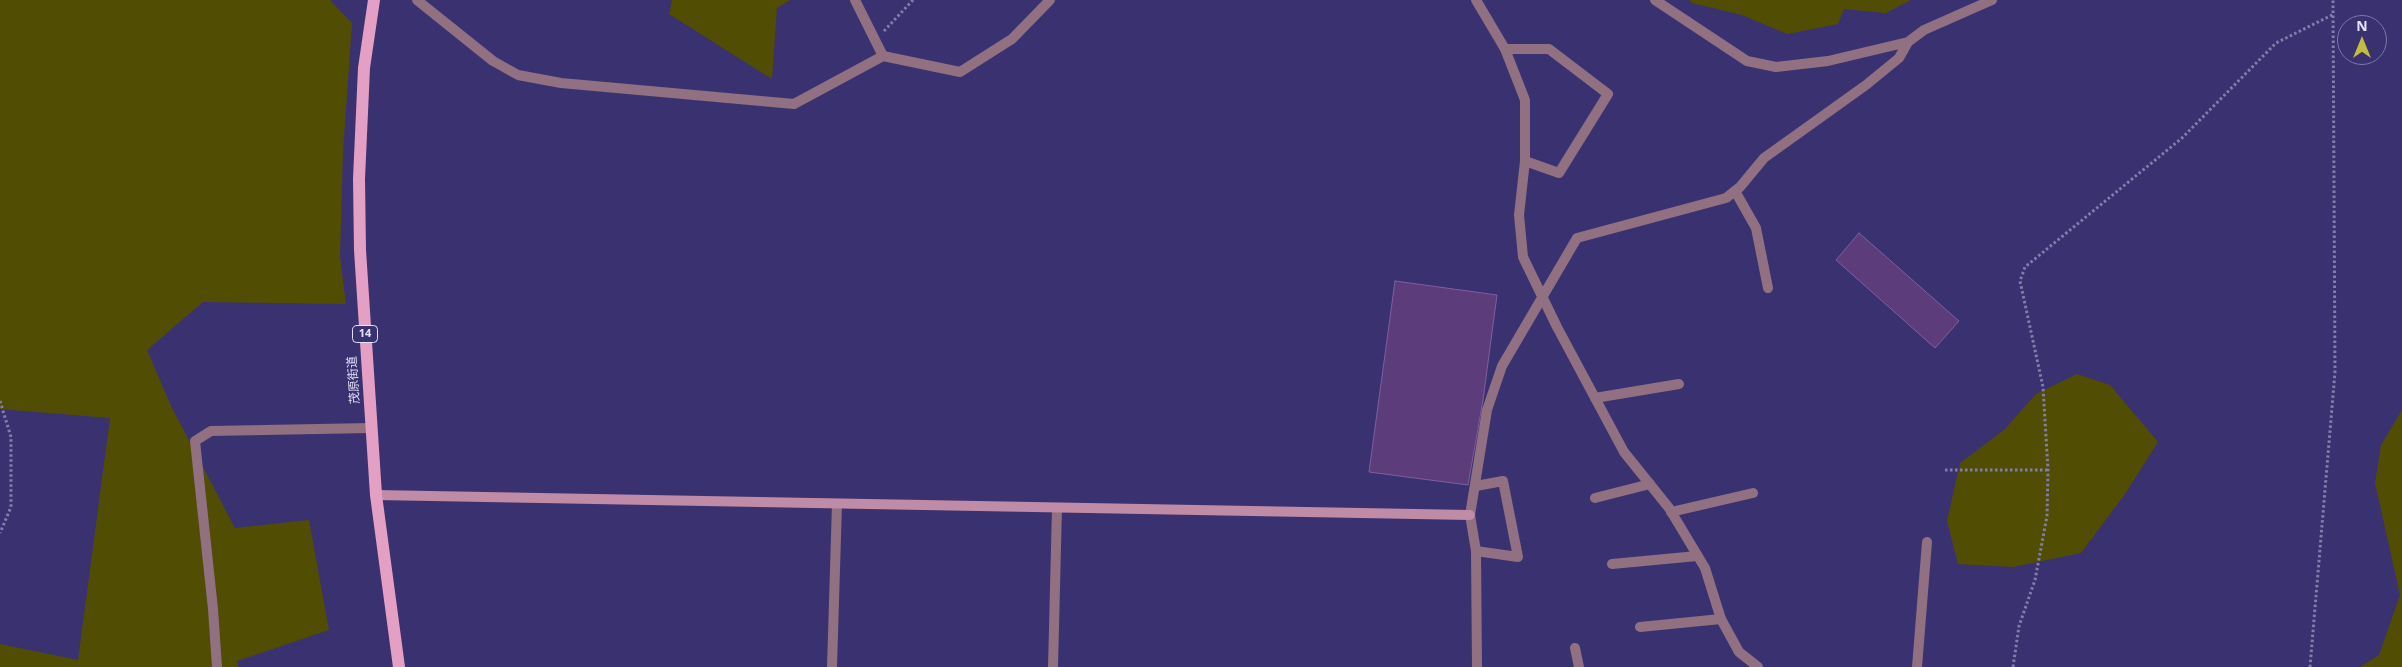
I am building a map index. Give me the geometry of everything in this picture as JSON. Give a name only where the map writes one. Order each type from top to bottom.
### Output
[{"type":"main road","name":"茂原街道","points":[[374,0],[364,68],[359,179],[360,250],[376,495],[399,667]]},
{"type":"street","points":[[417,0],[493,61],[518,75],[561,83],[794,104],[883,56],[960,72],[1012,39],[1050,0]]},
{"type":"street","points":[[855,0],[883,56]]},
{"type":"street","points":[[1476,0],[1505,49],[1526,100],[1526,161],[1518,215],[1523,257],[1542,297],[1624,452],[1671,512],[1705,568],[1721,619],[1739,652],[1758,667]]},
{"type":"street","points":[[1655,0],[1747,61],[1776,67],[1828,61],[1908,42],[1924,30],[1992,0]]},
{"type":"street","points":[[1477,667],[1476,551],[1470,515],[1487,410],[1502,366],[1577,238],[1726,198],[1735,191],[1764,158],[1866,86],[1899,58],[1908,42]]},
{"type":"street","points":[[1505,49],[1550,49],[1608,94],[1559,173],[1526,161]]},
{"type":"street","points":[[1735,191],[1756,228],[1768,288]]},
{"type":"street","points":[[1595,398],[1679,384]]},
{"type":"street","points":[[217,667],[213,609],[195,440],[211,431],[371,428]]},
{"type":"street","points":[[1476,486],[1503,481],[1518,557],[1476,551]]},
{"type":"street","points":[[1595,498],[1650,484]]},
{"type":"street","points":[[1671,512],[1754,493]]},
{"type":"street","points":[[376,495],[1470,515]]},
{"type":"street","points":[[832,667],[837,504]]},
{"type":"street","points":[[1053,667],[1056,508]]},
{"type":"street","points":[[1917,667],[1927,542]]},
{"type":"street","points":[[1612,564],[1697,556]]},
{"type":"street","points":[[1640,627],[1721,619]]},
{"type":"street","points":[[1575,648],[1579,667]]},
{"type":"path","points":[[875,41],[912,0]]},
{"type":"path","points":[[2310,667],[2335,372],[2333,0]]},
{"type":"path","points":[[2013,667],[2019,626],[2035,580],[2047,516],[2048,470],[2043,388],[2020,281],[2025,267],[2182,138],[2276,43],[2334,14]]},
{"type":"path","points":[[0,401],[11,437],[11,507],[0,533]]},
{"type":"path","points":[[1945,470],[2048,470]]},
{"type":"shaded area","points":[[0,0],[330,0],[352,23],[343,153],[340,256],[346,304],[203,302],[147,350],[172,408],[235,528],[309,520],[329,630],[237,661],[238,667],[0,667],[0,644],[78,660],[110,418],[0,409]]},
{"type":"shaded area","points":[[672,0],[790,0],[777,8],[772,79],[669,14]]},
{"type":"shaded area","points":[[1690,0],[1911,0],[1886,13],[1844,9],[1838,24],[1787,34],[1742,15],[1692,3]]},
{"type":"shaded area","points":[[2077,374],[2110,385],[2158,442],[2125,494],[2081,553],[2013,567],[1958,564],[1947,521],[1960,463],[2004,430],[2036,394]]},
{"type":"shaded area","points":[[2402,410],[2402,667],[2360,667],[2379,655],[2400,595],[2375,483],[2381,445]]},
{"type":"building","points":[[1859,233],[1959,321],[1935,348],[1836,260]]},
{"type":"building","points":[[1395,281],[1497,295],[1483,400],[1468,485],[1369,472]]}]
